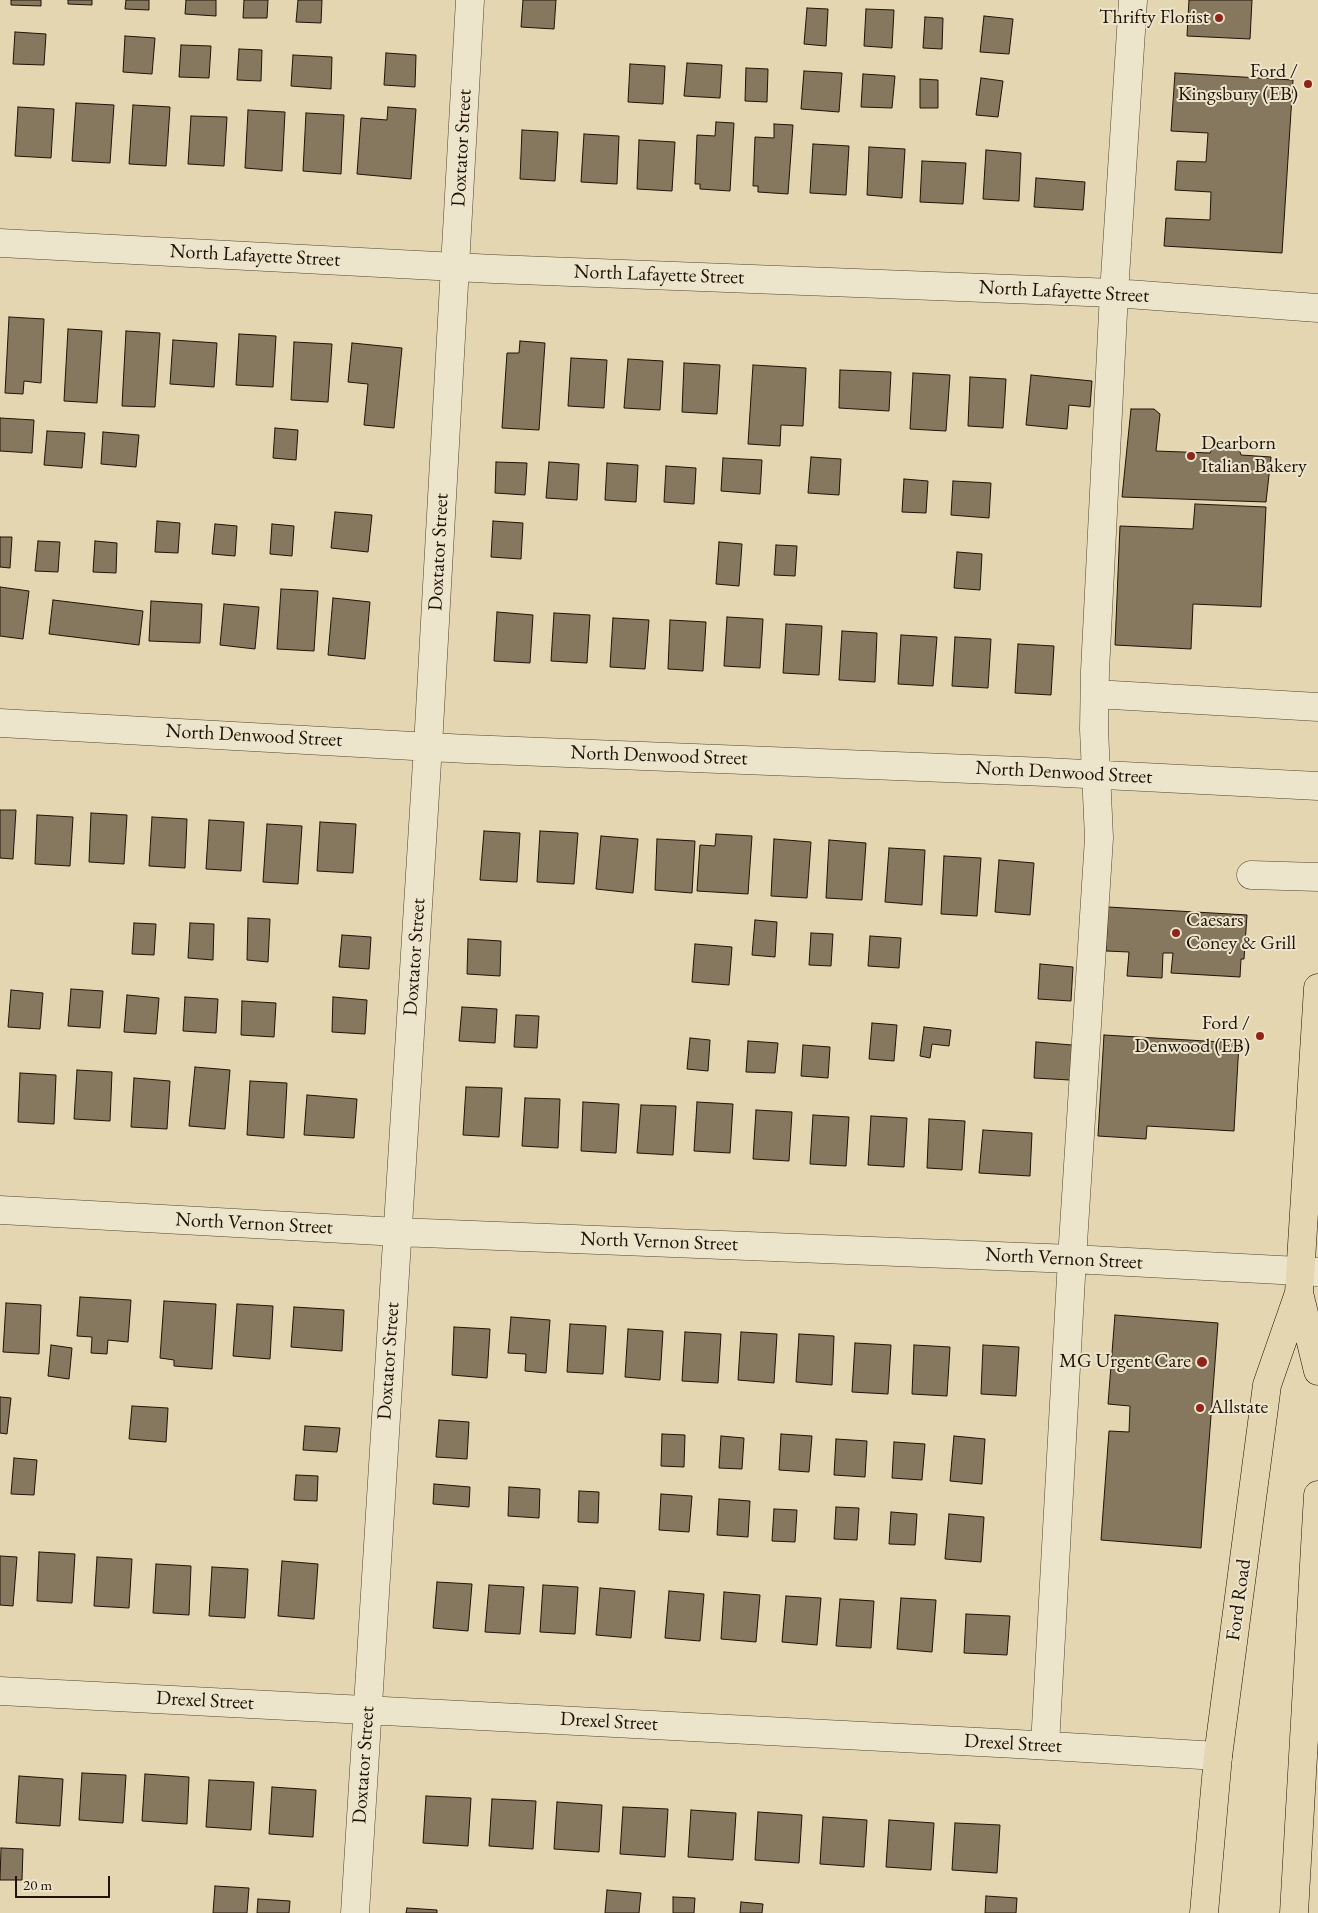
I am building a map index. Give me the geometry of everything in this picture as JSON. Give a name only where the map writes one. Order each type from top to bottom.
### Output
[{"type":"main road","name":"Ford Road","points":[[1318,988],[1306,1278],[1318,1371]]},
{"type":"main road","name":"Ford Road","points":[[1204,1913],[1218,1756],[1267,1385],[1306,1278]]},
{"type":"main road","points":[[1294,1913],[1310,1755],[1318,1495]]},
{"type":"street","name":"Doxtator Street","points":[[355,1913],[428,746],[470,0]]},
{"type":"street","points":[[1045,1745],[1072,1259],[1100,838],[1096,774],[1095,694],[1114,292],[1133,0]]},
{"type":"street","name":"North Lafayette Street","points":[[0,243],[456,266],[1114,292],[1318,308]]},
{"type":"street","points":[[1095,694],[1318,707]]},
{"type":"street","name":"North Denwood Street","points":[[0,723],[428,746],[1096,774],[1318,786]]},
{"type":"street","points":[[1251,875],[1318,877]]},
{"type":"street","name":"North Vernon Street","points":[[0,1210],[398,1232],[1072,1259],[1306,1278]]},
{"type":"street","name":"Drexel Street","points":[[0,1691],[1045,1745],[1218,1756]]},
{"type":"building","points":[[11,0],[41,0],[41,6],[11,5]]},
{"type":"building","points":[[68,0],[92,0],[92,5],[68,4]]},
{"type":"building","points":[[126,0],[149,0],[149,10],[125,9]]},
{"type":"building","points":[[186,0],[216,0],[216,16],[185,14]]},
{"type":"building","points":[[244,0],[268,0],[267,18],[243,18]]},
{"type":"building","points":[[298,0],[322,0],[321,23],[296,22]]},
{"type":"building","points":[[523,0],[556,0],[554,29],[521,27]]},
{"type":"building","name":"Thrifty Florist","points":[[1189,0],[1252,0],[1250,39],[1187,36]]},
{"type":"building","points":[[807,8],[828,9],[826,46],[804,44]]},
{"type":"building","points":[[866,9],[894,10],[892,48],[864,46]]},
{"type":"building","points":[[984,16],[1013,19],[1009,54],[980,52]]},
{"type":"building","points":[[925,17],[943,18],[942,49],[923,48]]},
{"type":"building","points":[[15,32],[46,34],[44,65],[13,64]]},
{"type":"building","points":[[125,36],[155,38],[152,74],[123,72]]},
{"type":"building","points":[[181,45],[211,46],[209,78],[179,77]]},
{"type":"building","points":[[239,49],[262,50],[261,81],[237,80]]},
{"type":"building","points":[[386,53],[416,55],[415,87],[384,85]]},
{"type":"building","points":[[293,55],[332,57],[331,89],[291,86]]},
{"type":"building","points":[[687,63],[722,65],[720,98],[684,96]]},
{"type":"building","points":[[630,64],[665,66],[663,104],[628,102]]},
{"type":"building","points":[[746,68],[768,69],[767,102],[745,101]]},
{"type":"building","points":[[804,71],[842,73],[839,112],[801,109]]},
{"type":"building","points":[[1175,73],[1293,80],[1282,253],[1164,246],[1166,218],[1210,220],[1211,192],[1175,190],[1177,161],[1206,162],[1208,133],[1171,131]]},
{"type":"building","points":[[863,74],[895,76],[892,108],[861,107]]},
{"type":"building","points":[[981,78],[1003,81],[998,117],[976,115]]},
{"type":"building","points":[[920,79],[938,80],[938,108],[920,108]]},
{"type":"building","points":[[76,103],[114,105],[110,163],[72,161]]},
{"type":"building","points":[[133,105],[170,107],[166,166],[129,164]]},
{"type":"building","points":[[18,107],[54,109],[51,158],[15,156]]},
{"type":"building","points":[[388,107],[416,109],[411,179],[357,174],[361,118],[387,120]]},
{"type":"building","points":[[248,110],[285,112],[282,171],[245,168]]},
{"type":"building","points":[[306,113],[344,115],[341,174],[303,171]]},
{"type":"building","points":[[191,116],[227,117],[224,166],[188,164]]},
{"type":"building","points":[[716,122],[734,123],[730,191],[700,189],[700,184],[695,184],[697,135],[715,136]]},
{"type":"building","points":[[774,124],[793,125],[788,194],[758,192],[758,186],[753,186],[755,137],[774,138]]},
{"type":"building","points":[[522,130],[558,132],[555,181],[520,179]]},
{"type":"building","points":[[584,134],[619,136],[617,184],[581,182]]},
{"type":"building","points":[[639,140],[675,142],[672,191],[637,189]]},
{"type":"building","points":[[813,144],[849,146],[846,195],[810,193]]},
{"type":"building","points":[[869,147],[905,149],[902,198],[867,195]]},
{"type":"building","points":[[986,150],[1021,153],[1019,201],[983,199]]},
{"type":"building","points":[[922,161],[966,163],[963,204],[920,202]]},
{"type":"building","points":[[1036,178],[1085,182],[1083,210],[1034,207]]},
{"type":"building","points":[[9,317],[44,319],[41,383],[24,381],[23,394],[5,393]]},
{"type":"building","points":[[68,329],[102,331],[97,403],[64,401]]},
{"type":"building","points":[[126,331],[160,333],[155,407],[122,406]]},
{"type":"building","points":[[239,334],[276,336],[273,387],[236,385]]},
{"type":"building","points":[[173,340],[217,343],[214,387],[170,384]]},
{"type":"building","points":[[520,341],[545,343],[539,430],[502,428],[507,353],[519,353]]},
{"type":"building","points":[[294,342],[332,344],[328,402],[291,400]]},
{"type":"building","points":[[352,343],[402,348],[394,428],[364,425],[368,384],[348,382]]},
{"type":"building","points":[[571,358],[607,360],[604,408],[568,406]]},
{"type":"building","points":[[628,359],[663,361],[660,410],[624,408]]},
{"type":"building","points":[[684,363],[720,365],[717,414],[682,412]]},
{"type":"building","points":[[753,365],[806,368],[803,426],[781,425],[780,446],[748,444]]},
{"type":"building","points":[[840,370],[891,372],[889,411],[839,408]]},
{"type":"building","points":[[913,373],[950,375],[946,431],[910,429]]},
{"type":"building","points":[[1031,375],[1092,381],[1090,407],[1069,405],[1067,429],[1026,425]]},
{"type":"building","points":[[970,377],[1006,379],[1003,428],[968,426]]},
{"type":"building","name":"Dearborn Italian Bakery","points":[[1131,409],[1154,409],[1160,414],[1156,451],[1210,453],[1213,447],[1239,449],[1241,455],[1271,457],[1266,502],[1122,497]]},
{"type":"building","points":[[0,418],[34,420],[32,453],[0,451]]},
{"type":"building","points":[[275,428],[298,430],[296,460],[273,458]]},
{"type":"building","points":[[47,431],[85,433],[82,468],[44,465]]},
{"type":"building","points":[[103,432],[139,435],[136,467],[101,464]]},
{"type":"building","points":[[811,457],[841,459],[839,495],[808,493]]},
{"type":"building","points":[[723,458],[762,460],[760,494],[721,491]]},
{"type":"building","points":[[496,462],[527,463],[525,495],[495,493]]},
{"type":"building","points":[[549,462],[579,464],[577,500],[546,498]]},
{"type":"building","points":[[607,463],[638,465],[636,502],[605,500]]},
{"type":"building","points":[[666,466],[696,468],[694,504],[664,502]]},
{"type":"building","points":[[904,479],[928,481],[926,513],[902,512]]},
{"type":"building","points":[[953,481],[991,483],[989,518],[951,515]]},
{"type":"building","points":[[1195,504],[1266,507],[1261,607],[1193,604],[1191,649],[1115,645],[1120,526],[1193,529]]},
{"type":"building","points":[[335,512],[372,515],[368,552],[331,548]]},
{"type":"building","points":[[157,521],[180,523],[178,553],[155,552]]},
{"type":"building","points":[[493,521],[523,523],[521,559],[491,557]]},
{"type":"building","points":[[215,524],[237,526],[235,556],[212,554]]},
{"type":"building","points":[[272,524],[294,526],[292,556],[270,554]]},
{"type":"building","points":[[0,537],[12,537],[10,568],[0,567]]},
{"type":"building","points":[[38,541],[60,542],[58,572],[35,571]]},
{"type":"building","points":[[95,541],[117,543],[116,573],[93,572]]},
{"type":"building","points":[[719,542],[742,544],[739,586],[716,584]]},
{"type":"building","points":[[776,545],[797,546],[795,576],[774,575]]},
{"type":"building","points":[[957,552],[982,554],[980,590],[954,588]]},
{"type":"building","points":[[0,587],[29,591],[23,639],[0,636]]},
{"type":"building","points":[[281,589],[318,591],[314,651],[277,649]]},
{"type":"building","points":[[333,598],[370,602],[365,659],[328,655]]},
{"type":"building","points":[[53,600],[143,611],[139,645],[49,634]]},
{"type":"building","points":[[151,601],[202,604],[200,643],[149,641]]},
{"type":"building","points":[[224,604],[259,607],[255,649],[220,645]]},
{"type":"building","points":[[497,612],[533,615],[530,663],[494,661]]},
{"type":"building","points":[[554,613],[590,615],[587,663],[551,661]]},
{"type":"building","points":[[727,617],[763,619],[760,668],[724,666]]},
{"type":"building","points":[[613,618],[649,620],[645,669],[610,667]]},
{"type":"building","points":[[670,620],[706,622],[703,671],[668,669]]},
{"type":"building","points":[[786,624],[822,626],[819,675],[783,673]]},
{"type":"building","points":[[842,631],[877,633],[875,682],[839,680]]},
{"type":"building","points":[[901,635],[937,637],[933,686],[898,684]]},
{"type":"building","points":[[955,637],[991,639],[988,688],[952,686]]},
{"type":"building","points":[[1018,644],[1054,646],[1051,695],[1015,693]]},
{"type":"building","points":[[0,810],[16,810],[13,859],[0,858]]},
{"type":"building","points":[[91,813],[127,815],[124,864],[89,862]]},
{"type":"building","points":[[37,815],[73,817],[70,866],[35,864]]},
{"type":"building","points":[[152,817],[187,819],[185,868],[149,866]]},
{"type":"building","points":[[209,820],[244,822],[241,871],[206,869]]},
{"type":"building","points":[[320,822],[356,824],[353,873],[317,871]]},
{"type":"building","points":[[267,824],[302,826],[298,884],[263,882]]},
{"type":"building","points":[[484,831],[520,833],[517,882],[480,880]]},
{"type":"building","points":[[540,831],[578,833],[574,884],[537,882]]},
{"type":"building","points":[[716,834],[752,836],[748,894],[697,891],[700,845],[715,846]]},
{"type":"building","points":[[601,836],[638,839],[633,893],[596,889]]},
{"type":"building","points":[[657,839],[695,841],[692,893],[655,890]]},
{"type":"building","points":[[774,839],[811,842],[807,898],[771,896]]},
{"type":"building","points":[[829,840],[866,843],[862,900],[826,898]]},
{"type":"building","points":[[889,848],[925,850],[922,905],[885,902]]},
{"type":"building","points":[[944,856],[981,858],[977,916],[941,914]]},
{"type":"building","points":[[999,860],[1034,863],[1030,915],[995,912]]},
{"type":"building","name":"Caesars Coney & Grill","points":[[1108,907],[1247,915],[1244,959],[1241,959],[1240,977],[1171,973],[1173,953],[1163,953],[1162,978],[1127,976],[1129,952],[1106,951]]},
{"type":"building","points":[[248,918],[270,919],[268,962],[247,960]]},
{"type":"building","points":[[755,920],[777,922],[775,957],[752,955]]},
{"type":"building","points":[[134,923],[156,924],[154,955],[132,954]]},
{"type":"building","points":[[190,923],[214,924],[213,960],[188,958]]},
{"type":"building","points":[[811,933],[833,934],[831,966],[809,965]]},
{"type":"building","points":[[342,935],[371,937],[369,969],[339,967]]},
{"type":"building","points":[[870,936],[901,938],[899,968],[868,966]]},
{"type":"building","points":[[468,939],[501,941],[500,976],[467,974]]},
{"type":"building","points":[[695,944],[732,947],[729,985],[692,982]]},
{"type":"building","points":[[1040,964],[1073,967],[1071,1001],[1038,999]]},
{"type":"building","points":[[71,989],[103,991],[100,1028],[68,1026]]},
{"type":"building","points":[[11,990],[43,993],[40,1029],[8,1027]]},
{"type":"building","points":[[127,995],[159,998],[156,1034],[124,1032]]},
{"type":"building","points":[[185,997],[218,999],[216,1033],[183,1031]]},
{"type":"building","points":[[333,997],[367,1000],[365,1034],[332,1032]]},
{"type":"building","points":[[242,1001],[276,1003],[274,1037],[241,1035]]},
{"type":"building","points":[[462,1007],[497,1009],[495,1043],[459,1041]]},
{"type":"building","points":[[516,1015],[539,1016],[537,1048],[514,1047]]},
{"type":"building","points":[[872,1023],[897,1025],[894,1061],[869,1059]]},
{"type":"building","points":[[924,1027],[951,1030],[949,1046],[932,1044],[930,1058],[920,1056]]},
{"type":"building","points":[[1104,1035],[1239,1043],[1234,1131],[1147,1126],[1146,1139],[1098,1136]]},
{"type":"building","points":[[690,1038],[710,1040],[708,1071],[687,1069]]},
{"type":"building","points":[[748,1041],[778,1043],[775,1073],[746,1072]]},
{"type":"building","points":[[1036,1042],[1072,1045],[1070,1080],[1034,1078]]},
{"type":"building","points":[[803,1045],[830,1047],[828,1078],[801,1076]]},
{"type":"building","points":[[195,1067],[230,1070],[225,1129],[189,1126]]},
{"type":"building","points":[[77,1070],[112,1072],[110,1121],[74,1119]]},
{"type":"building","points":[[20,1073],[56,1075],[54,1124],[18,1122]]},
{"type":"building","points":[[134,1078],[170,1081],[167,1129],[131,1127]]},
{"type":"building","points":[[250,1081],[287,1083],[284,1138],[247,1135]]},
{"type":"building","points":[[466,1087],[502,1088],[499,1137],[463,1135]]},
{"type":"building","points":[[307,1095],[357,1099],[354,1138],[304,1135]]},
{"type":"building","points":[[525,1098],[560,1099],[558,1148],[522,1146]]},
{"type":"building","points":[[583,1102],[619,1104],[616,1153],[581,1151]]},
{"type":"building","points":[[697,1102],[733,1104],[730,1153],[694,1151]]},
{"type":"building","points":[[641,1105],[676,1106],[673,1155],[637,1153]]},
{"type":"building","points":[[756,1110],[792,1112],[789,1161],[753,1159]]},
{"type":"building","points":[[813,1115],[849,1117],[846,1166],[810,1164]]},
{"type":"building","points":[[871,1116],[907,1118],[904,1167],[868,1165]]},
{"type":"building","points":[[929,1119],[965,1121],[962,1170],[927,1168]]},
{"type":"building","points":[[983,1130],[1032,1133],[1030,1176],[979,1173]]},
{"type":"building","points":[[80,1297],[131,1300],[128,1342],[108,1340],[107,1354],[91,1353],[92,1337],[77,1336]]},
{"type":"building","points":[[164,1301],[216,1304],[212,1369],[174,1366],[174,1360],[160,1358]]},
{"type":"building","points":[[6,1303],[41,1305],[39,1354],[3,1352]]},
{"type":"building","points":[[237,1304],[273,1306],[270,1359],[233,1356]]},
{"type":"building","points":[[294,1307],[344,1310],[342,1351],[291,1347]]},
{"type":"building","points":[[1115,1315],[1218,1323],[1201,1548],[1101,1540],[1109,1431],[1129,1432],[1130,1406],[1108,1404]]},
{"type":"building","points":[[511,1317],[550,1320],[546,1373],[525,1371],[526,1354],[508,1353]]},
{"type":"building","points":[[570,1324],[606,1326],[603,1374],[567,1372]]},
{"type":"building","points":[[454,1327],[490,1329],[487,1378],[452,1375]]},
{"type":"building","points":[[628,1329],[663,1331],[660,1380],[625,1377]]},
{"type":"building","points":[[685,1332],[721,1334],[718,1383],[682,1381]]},
{"type":"building","points":[[741,1332],[777,1334],[774,1383],[738,1380]]},
{"type":"building","points":[[799,1334],[834,1336],[832,1385],[796,1382]]},
{"type":"building","points":[[855,1343],[891,1345],[888,1394],[852,1392]]},
{"type":"building","points":[[51,1345],[72,1348],[69,1379],[48,1376]]},
{"type":"building","points":[[914,1345],[950,1347],[947,1396],[912,1394]]},
{"type":"building","points":[[983,1345],[1019,1347],[1016,1396],[981,1394]]},
{"type":"building","points":[[0,1397],[11,1398],[7,1434],[0,1433]]},
{"type":"building","points":[[132,1406],[168,1408],[166,1442],[129,1439]]},
{"type":"building","points":[[439,1420],[469,1422],[467,1459],[436,1457]]},
{"type":"building","points":[[305,1426],[340,1428],[337,1452],[303,1450]]},
{"type":"building","points":[[662,1434],[685,1435],[684,1467],[661,1466]]},
{"type":"building","points":[[781,1434],[812,1436],[809,1472],[779,1470]]},
{"type":"building","points":[[721,1436],[744,1438],[742,1469],[719,1468]]},
{"type":"building","points":[[954,1436],[985,1439],[982,1484],[950,1481]]},
{"type":"building","points":[[836,1439],[867,1441],[865,1477],[834,1475]]},
{"type":"building","points":[[894,1442],[925,1444],[922,1480],[892,1478]]},
{"type":"building","points":[[14,1458],[37,1460],[34,1495],[11,1494]]},
{"type":"building","points":[[296,1475],[318,1476],[317,1501],[294,1500]]},
{"type":"building","points":[[434,1484],[470,1487],[469,1507],[433,1504]]},
{"type":"building","points":[[509,1487],[540,1489],[539,1518],[508,1516]]},
{"type":"building","points":[[579,1491],[599,1492],[598,1523],[578,1522]]},
{"type":"building","points":[[661,1494],[692,1496],[689,1532],[659,1530]]},
{"type":"building","points":[[719,1499],[750,1501],[748,1537],[717,1535]]},
{"type":"building","points":[[836,1507],[859,1508],[857,1540],[834,1539]]},
{"type":"building","points":[[774,1509],[797,1510],[795,1542],[772,1541]]},
{"type":"building","points":[[891,1512],[917,1514],[915,1545],[889,1544]]},
{"type":"building","points":[[949,1514],[984,1517],[981,1562],[945,1559]]},
{"type":"building","points":[[39,1552],[75,1554],[72,1603],[37,1601]]},
{"type":"building","points":[[0,1556],[17,1557],[13,1606],[0,1605]]},
{"type":"building","points":[[97,1557],[132,1559],[129,1608],[94,1606]]},
{"type":"building","points":[[282,1561],[318,1564],[314,1619],[278,1616]]},
{"type":"building","points":[[156,1564],[191,1566],[189,1615],[153,1613]]},
{"type":"building","points":[[212,1567],[248,1569],[245,1618],[209,1616]]},
{"type":"building","points":[[437,1582],[472,1584],[468,1631],[433,1628]]},
{"type":"building","points":[[489,1585],[524,1587],[520,1634],[485,1632]]},
{"type":"building","points":[[543,1585],[578,1587],[575,1634],[540,1632]]},
{"type":"building","points":[[600,1588],[635,1591],[631,1638],[596,1635]]},
{"type":"building","points":[[669,1591],[704,1594],[700,1641],[665,1638]]},
{"type":"building","points":[[724,1592],[760,1595],[756,1642],[721,1639]]},
{"type":"building","points":[[786,1596],[821,1598],[817,1645],[782,1642]]},
{"type":"building","points":[[901,1598],[936,1600],[932,1652],[897,1649]]},
{"type":"building","points":[[840,1599],[874,1601],[871,1648],[836,1646]]},
{"type":"building","points":[[966,1614],[1010,1616],[1007,1655],[964,1653]]},
{"type":"building","points":[[82,1773],[126,1775],[123,1823],[79,1820]]},
{"type":"building","points":[[145,1774],[189,1777],[187,1824],[142,1821]]},
{"type":"building","points":[[19,1776],[63,1779],[60,1826],[16,1823]]},
{"type":"building","points":[[209,1780],[254,1782],[251,1830],[206,1827]]},
{"type":"building","points":[[272,1787],[316,1790],[313,1837],[269,1834]]},
{"type":"building","points":[[426,1796],[471,1798],[468,1846],[423,1843]]},
{"type":"building","points":[[492,1799],[536,1801],[533,1849],[489,1846]]},
{"type":"building","points":[[557,1802],[602,1805],[599,1852],[554,1849]]},
{"type":"building","points":[[623,1807],[668,1809],[665,1857],[620,1854]]},
{"type":"building","points":[[691,1810],[736,1813],[733,1860],[688,1857]]},
{"type":"building","points":[[758,1812],[802,1815],[799,1863],[755,1860]]},
{"type":"building","points":[[823,1817],[867,1820],[864,1867],[820,1864]]},
{"type":"building","points":[[889,1820],[934,1823],[931,1870],[886,1867]]},
{"type":"building","points":[[955,1823],[1000,1825],[997,1873],[952,1870]]},
{"type":"building","points":[[1,1848],[23,1849],[22,1880],[0,1880]]},
{"type":"building","points":[[215,1886],[249,1888],[247,1913],[213,1913]]},
{"type":"building","points":[[607,1890],[641,1893],[639,1913],[605,1913]]},
{"type":"building","points":[[986,1896],[1017,1898],[1016,1913],[985,1913]]},
{"type":"building","points":[[673,1897],[695,1898],[694,1913],[673,1913]]},
{"type":"building","points":[[258,1899],[290,1901],[289,1913],[257,1913]]},
{"type":"building","points":[[741,1902],[763,1904],[762,1913],[740,1913]]},
{"type":"building","points":[[407,1908],[437,1910],[437,1913],[406,1913]]},
{"type":"place","name":"Thrifty Florist","points":[[1219,18]]},
{"type":"place","name":"Ford / Kingsbury (EB)","points":[[1308,84]]},
{"type":"place","name":"Dearborn Italian Bakery","points":[[1191,456]]},
{"type":"place","name":"Caesars Coney & Grill","points":[[1176,933]]},
{"type":"place","name":"Ford / Denwood (EB)","points":[[1260,1036]]},
{"type":"place","name":"MG Urgent Care","points":[[1202,1362]]},
{"type":"place","name":"Allstate","points":[[1200,1408]]}]
